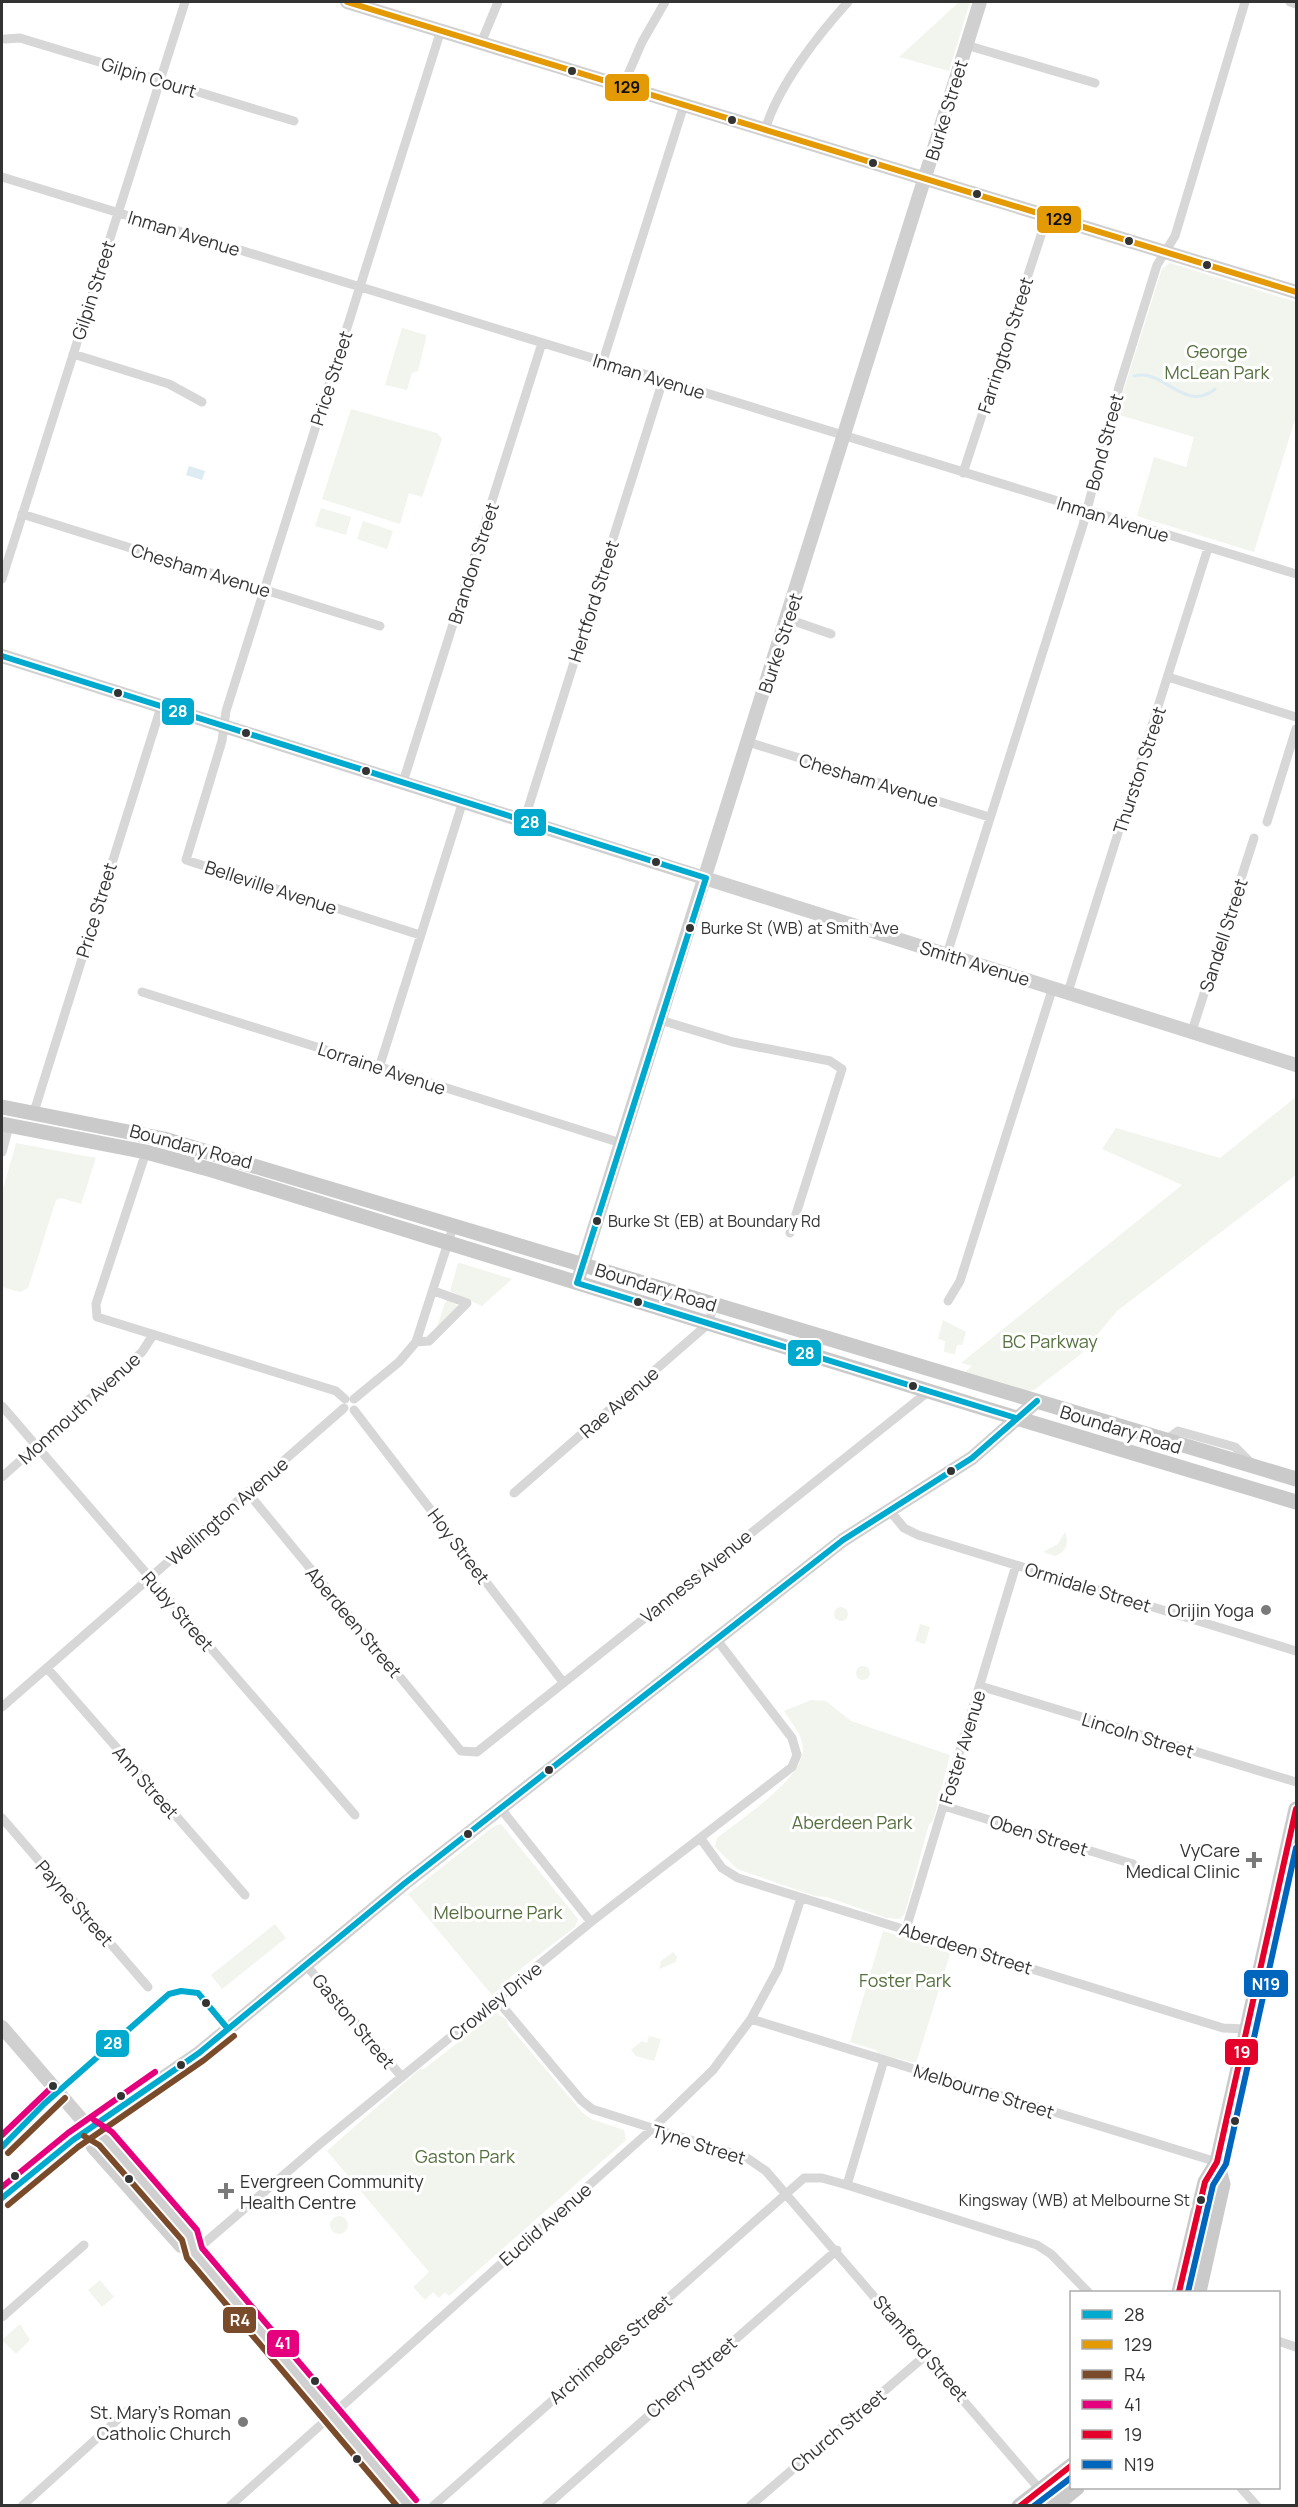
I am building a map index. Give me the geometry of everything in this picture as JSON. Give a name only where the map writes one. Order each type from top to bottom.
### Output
[{"type":"main road","name":"Boundary Road","points":[[2,1107],[33,1115],[90,1123],[164,1139],[454,1224],[714,1305],[1296,1479]]},
{"type":"main road","points":[[5,1125],[19,1121],[41,1123],[66,1121]]},
{"type":"main road","name":"Boundary Road","points":[[5,1125],[146,1152],[212,1170],[448,1245],[1296,1502]]},
{"type":"main road","points":[[1179,2291],[1205,2181],[1217,2162],[1246,2029],[1292,1849],[1296,1809]]},
{"type":"main road","points":[[1199,2291],[1223,2184],[1217,2162]]},
{"type":"main road","points":[[1019,2505],[1041,2490],[1070,2465]]},
{"type":"main road","points":[[1054,2505],[1074,2489]]},
{"type":"street","name":"Gilpin Street","points":[[2,579],[185,2]]},
{"type":"street","points":[[347,2],[1296,292]]},
{"type":"street","points":[[481,43],[498,2]]},
{"type":"street","points":[[623,86],[665,2]]},
{"type":"street","points":[[765,130],[770,116],[801,63],[848,2]]},
{"type":"street","name":"Burke Street","points":[[577,1283],[788,620],[980,2]]},
{"type":"street","name":"Bond Street","points":[[947,954],[1086,510],[1119,387],[1157,265],[1175,236],[1245,2]]},
{"type":"street","points":[[1290,2],[1296,4]]},
{"type":"street","name":"Price Street","points":[[223,726],[441,30]]},
{"type":"street","name":"Gilpin Court","points":[[4,39],[20,38],[294,121]]},
{"type":"street","points":[[966,45],[1095,83]]},
{"type":"street","points":[[603,362],[684,105]]},
{"type":"street","name":"Inman Avenue","points":[[2,177],[1296,574]]},
{"type":"street","name":"Farrington Street","points":[[963,473],[1047,217]]},
{"type":"street","name":"Brandon Street","points":[[403,783],[542,343]]},
{"type":"street","points":[[73,354],[168,384],[202,402]]},
{"type":"street","name":"Hertford Street","points":[[524,821],[663,380]]},
{"type":"street","name":"Chesham Avenue","points":[[22,514],[380,626]]},
{"type":"street","name":"Thurston Street","points":[[1068,992],[1208,548]]},
{"type":"street","points":[[788,620],[831,634]]},
{"type":"street","name":"Smith Avenue","points":[[2,656],[1296,1065]]},
{"type":"street","points":[[1168,676],[1296,717]]},
{"type":"street","name":"Price Street","points":[[33,1115],[161,707]]},
{"type":"street","name":"Belleville Avenue","points":[[223,726],[222,741],[186,860],[420,936]]},
{"type":"street","points":[[1267,822],[1296,729]]},
{"type":"street","name":"Chesham Avenue","points":[[748,742],[989,817]]},
{"type":"street","points":[[379,1068],[463,801]]},
{"type":"street","name":"Sandell Street","points":[[1192,1031],[1254,838]]},
{"type":"street","points":[[948,1301],[960,1281],[1053,987]]},
{"type":"street","name":"Lorraine Avenue","points":[[142,992],[621,1143]]},
{"type":"street","points":[[660,1020],[714,1038],[830,1061],[842,1069],[790,1233]]},
{"type":"street","points":[[2,1152],[5,1125]]},
{"type":"street","points":[[146,1152],[95,1308],[95,1314],[101,1319],[336,1391],[348,1402]]},
{"type":"street","name":"Wellington Avenue","points":[[2,1707],[248,1493],[348,1402],[399,1362],[416,1342],[454,1224]]},
{"type":"street","name":"Wellington Avenue","points":[[416,1342],[429,1341],[467,1303],[434,1291]]},
{"type":"street","points":[[708,1324],[714,1305]]},
{"type":"street","name":"Rae Avenue","points":[[514,1493],[708,1324]]},
{"type":"street","name":"Monmouth Avenue","points":[[2,1477],[142,1352],[153,1335]]},
{"type":"street","name":"Vanness Avenue","points":[[461,1751],[477,1752],[928,1391]]},
{"type":"street","points":[[2,2198],[89,2128],[199,2053],[305,1964],[843,1540],[972,1458],[1037,1401]]},
{"type":"street","name":"Hoy Street","points":[[348,1402],[357,1406],[354,1410],[563,1682]]},
{"type":"street","name":"Ruby Street","points":[[2,1406],[355,1815]]},
{"type":"street","name":"Aberdeen Street","points":[[248,1493],[461,1751]]},
{"type":"street","name":"Ormidale Street","points":[[889,1510],[909,1531],[1296,1651]]},
{"type":"street","name":"Foster Avenue","points":[[906,1929],[1016,1565]]},
{"type":"street","name":"Crowley Drive","points":[[194,2252],[591,1922],[788,1771],[797,1755],[786,1728],[717,1640]]},
{"type":"street","name":"Ann Street","points":[[47,1668],[245,1896]]},
{"type":"street","name":"Lincoln Street","points":[[981,1686],[1296,1782]]},
{"type":"street","name":"Oben Street","points":[[944,1806],[1133,1864]]},
{"type":"street","points":[[501,1809],[591,1922]]},
{"type":"street","name":"Payne Street","points":[[2,1818],[148,1988]]},
{"type":"street","name":"Aberdeen Street","points":[[701,1839],[730,1874],[1222,2028],[1246,2029]]},
{"type":"street","name":"Euclid Avenue","points":[[230,2505],[652,2130],[713,2070],[752,2019],[766,1996],[778,1969],[801,1898]]},
{"type":"street","name":"Gaston Street","points":[[305,1964],[402,2077]]},
{"type":"street","name":"Tyne Street","points":[[497,2000],[581,2100],[603,2114],[747,2158],[766,2170],[787,2192]]},
{"type":"street","name":"Melbourne Street","points":[[752,2019],[1217,2162]]},
{"type":"street","points":[[2,2025],[89,2128],[93,2146],[181,2246],[194,2252],[409,2505]]},
{"type":"street","points":[[847,2185],[885,2060]]},
{"type":"street","points":[[787,2192],[798,2181],[812,2176],[1037,2245],[1051,2254],[1087,2291]]},
{"type":"street","name":"Stamford Street","points":[[787,2192],[1054,2505]]},
{"type":"street","name":"Archimedes Street","points":[[433,2505],[787,2192]]},
{"type":"street","points":[[2,2317],[84,2245]]},
{"type":"street","name":"Cherry Street","points":[[546,2505],[837,2250]]},
{"type":"street","points":[[1280,2342],[1296,2347]]},
{"type":"street","name":"Church Street","points":[[750,2505],[927,2355]]},
{"type":"street","points":[[22,2505],[128,2411]]},
{"type":"street","points":[[1243,2489],[1257,2505]]},
{"type":"green space","points":[[959,2],[970,2],[949,71],[899,57]]},
{"type":"green space","name":"George McLean Park","points":[[1170,263],[1296,302],[1296,416],[1254,552],[1137,516],[1154,457],[1186,467],[1194,437],[1116,414],[1162,269]]},
{"type":"green space","points":[[402,328],[426,335],[418,371],[412,373],[407,390],[385,385]]},
{"type":"green space","points":[[351,409],[437,433],[442,439],[422,497],[409,493],[400,524],[322,499]]},
{"type":"green space","points":[[321,508],[351,517],[346,535],[315,526]]},
{"type":"green space","points":[[363,521],[393,531],[387,549],[357,539]]},
{"type":"green space","name":"BC Parkway","points":[[1296,1097],[1296,1175],[1117,1311],[1081,1354],[1034,1390],[1026,1391],[964,1373],[972,1366],[961,1363],[1182,1185],[1102,1149],[1116,1128],[1220,1158]]},
{"type":"green space","points":[[16,1143],[96,1158],[81,1204],[61,1198],[56,1200],[28,1288],[20,1292],[2,1287],[2,1193]]},
{"type":"green space","points":[[458,1263],[512,1279],[482,1306],[450,1291]]},
{"type":"green space","points":[[447,1300],[458,1306],[437,1327],[445,1303]]},
{"type":"green space","points":[[943,1320],[966,1332],[962,1345],[957,1345],[955,1354],[944,1352],[945,1341],[938,1339]]},
{"type":"green space","points":[[1065,1532],[1067,1543],[1062,1552],[1055,1556],[1043,1552],[1058,1544]]},
{"type":"green space","points":[[838,1607],[844,1607],[848,1614],[844,1621],[838,1621],[834,1617],[834,1611]]},
{"type":"green space","points":[[920,1624],[930,1627],[925,1644],[915,1641]]},
{"type":"green space","points":[[860,1666],[866,1666],[870,1673],[866,1680],[860,1680],[856,1676],[856,1670]]},
{"type":"green space","name":"Aberdeen Park","points":[[811,1700],[826,1701],[851,1721],[950,1755],[905,1913],[900,1919],[887,1918],[827,1897],[815,1896],[737,1869],[715,1847],[717,1838],[783,1785],[794,1772],[801,1760],[803,1748],[798,1733],[784,1711]]},
{"type":"green space","name":"Melbourne Park","points":[[501,1824],[578,1919],[575,1927],[510,1977],[507,1983],[492,1995],[408,1894],[494,1826]]},
{"type":"green space","points":[[275,1924],[286,1938],[222,1989],[211,1975]]},
{"type":"green space","name":"Foster Park","points":[[883,1931],[951,1951],[916,2063],[879,2054],[876,2050],[850,2042]]},
{"type":"green space","points":[[673,1952],[677,1957],[676,1962],[659,1969],[661,1961]]},
{"type":"green space","name":"Gaston Park","points":[[496,2013],[507,2020],[508,2025],[582,2112],[591,2119],[624,2130],[626,2140],[449,2296],[445,2292],[439,2298],[433,2292],[425,2300],[413,2287],[429,2272],[327,2151],[420,2069],[424,2069]]},
{"type":"green space","points":[[649,2036],[661,2039],[654,2061],[636,2056],[631,2050],[642,2041],[647,2043]]},
{"type":"green space","points":[[339,2216],[345,2219],[348,2225],[345,2231],[339,2234],[333,2231],[330,2225],[333,2219]]},
{"type":"green space","points":[[100,2280],[114,2297],[102,2307],[88,2290]]},
{"type":"green space","points":[[20,2324],[30,2340],[16,2354],[2,2340]]},
{"type":"shaded area","points":[[189,466],[205,471],[202,480],[186,475]]},
{"type":"waterway","points":[[1134,376],[1145,375],[1155,378],[1184,394],[1194,396],[1204,395],[1215,389]]},
{"type":"transit line","name":"129","points":[[347,2],[1296,292]]},
{"type":"transit line","name":"28","points":[[2,656],[706,878]]},
{"type":"transit line","name":"28","points":[[706,878],[577,1283],[1016,1418]]},
{"type":"transit line","name":"28","points":[[2,2198],[73,2140],[199,2053],[405,1883],[843,1540],[972,1458],[1037,1401]]},
{"type":"transit line","name":"19","points":[[1179,2291],[1205,2182],[1217,2162],[1296,1809]]},
{"type":"transit line","name":"N19","points":[[1188,2291],[1213,2185],[1226,2164],[1296,1848]]},
{"type":"transit line","name":"28","points":[[2,2147],[44,2104],[169,1994],[181,1991],[198,1993],[228,2029]]},
{"type":"transit line","name":"R4","points":[[8,2205],[78,2147],[204,2060],[234,2036]]},
{"type":"transit line","name":"41","points":[[2,2187],[68,2133],[155,2072]]},
{"type":"transit line","name":"41","points":[[2,2135],[53,2086]]},
{"type":"transit line","name":"R4","points":[[8,2153],[65,2098]]},
{"type":"transit line","name":"41","points":[[94,2120],[112,2132],[197,2230],[202,2248],[416,2500]]},
{"type":"transit line","name":"R4","points":[[84,2136],[99,2145],[182,2240],[187,2258],[397,2506]]},
{"type":"transit line","name":"19","points":[[1020,2506],[1070,2467]]},
{"type":"transit line","name":"N19","points":[[1034,2506],[1070,2479]]},
{"type":"place","name":"Burke St (WB) at Smith Ave","points":[[690,928]]},
{"type":"place","name":"Burke St (EB) at Boundary Rd","points":[[597,1221]]},
{"type":"place","name":"Orijin Yoga","points":[[1266,1610]]},
{"type":"place","name":"VyCare Medical Clinic","points":[[1254,1860]]},
{"type":"place","name":"Evergreen Community Health Centre","points":[[226,2191]]},
{"type":"place","name":"Kingsway (WB) at Melbourne St","points":[[1201,2200]]},
{"type":"place","name":"St. Mary's Roman Catholic Church","points":[[243,2422]]}]
